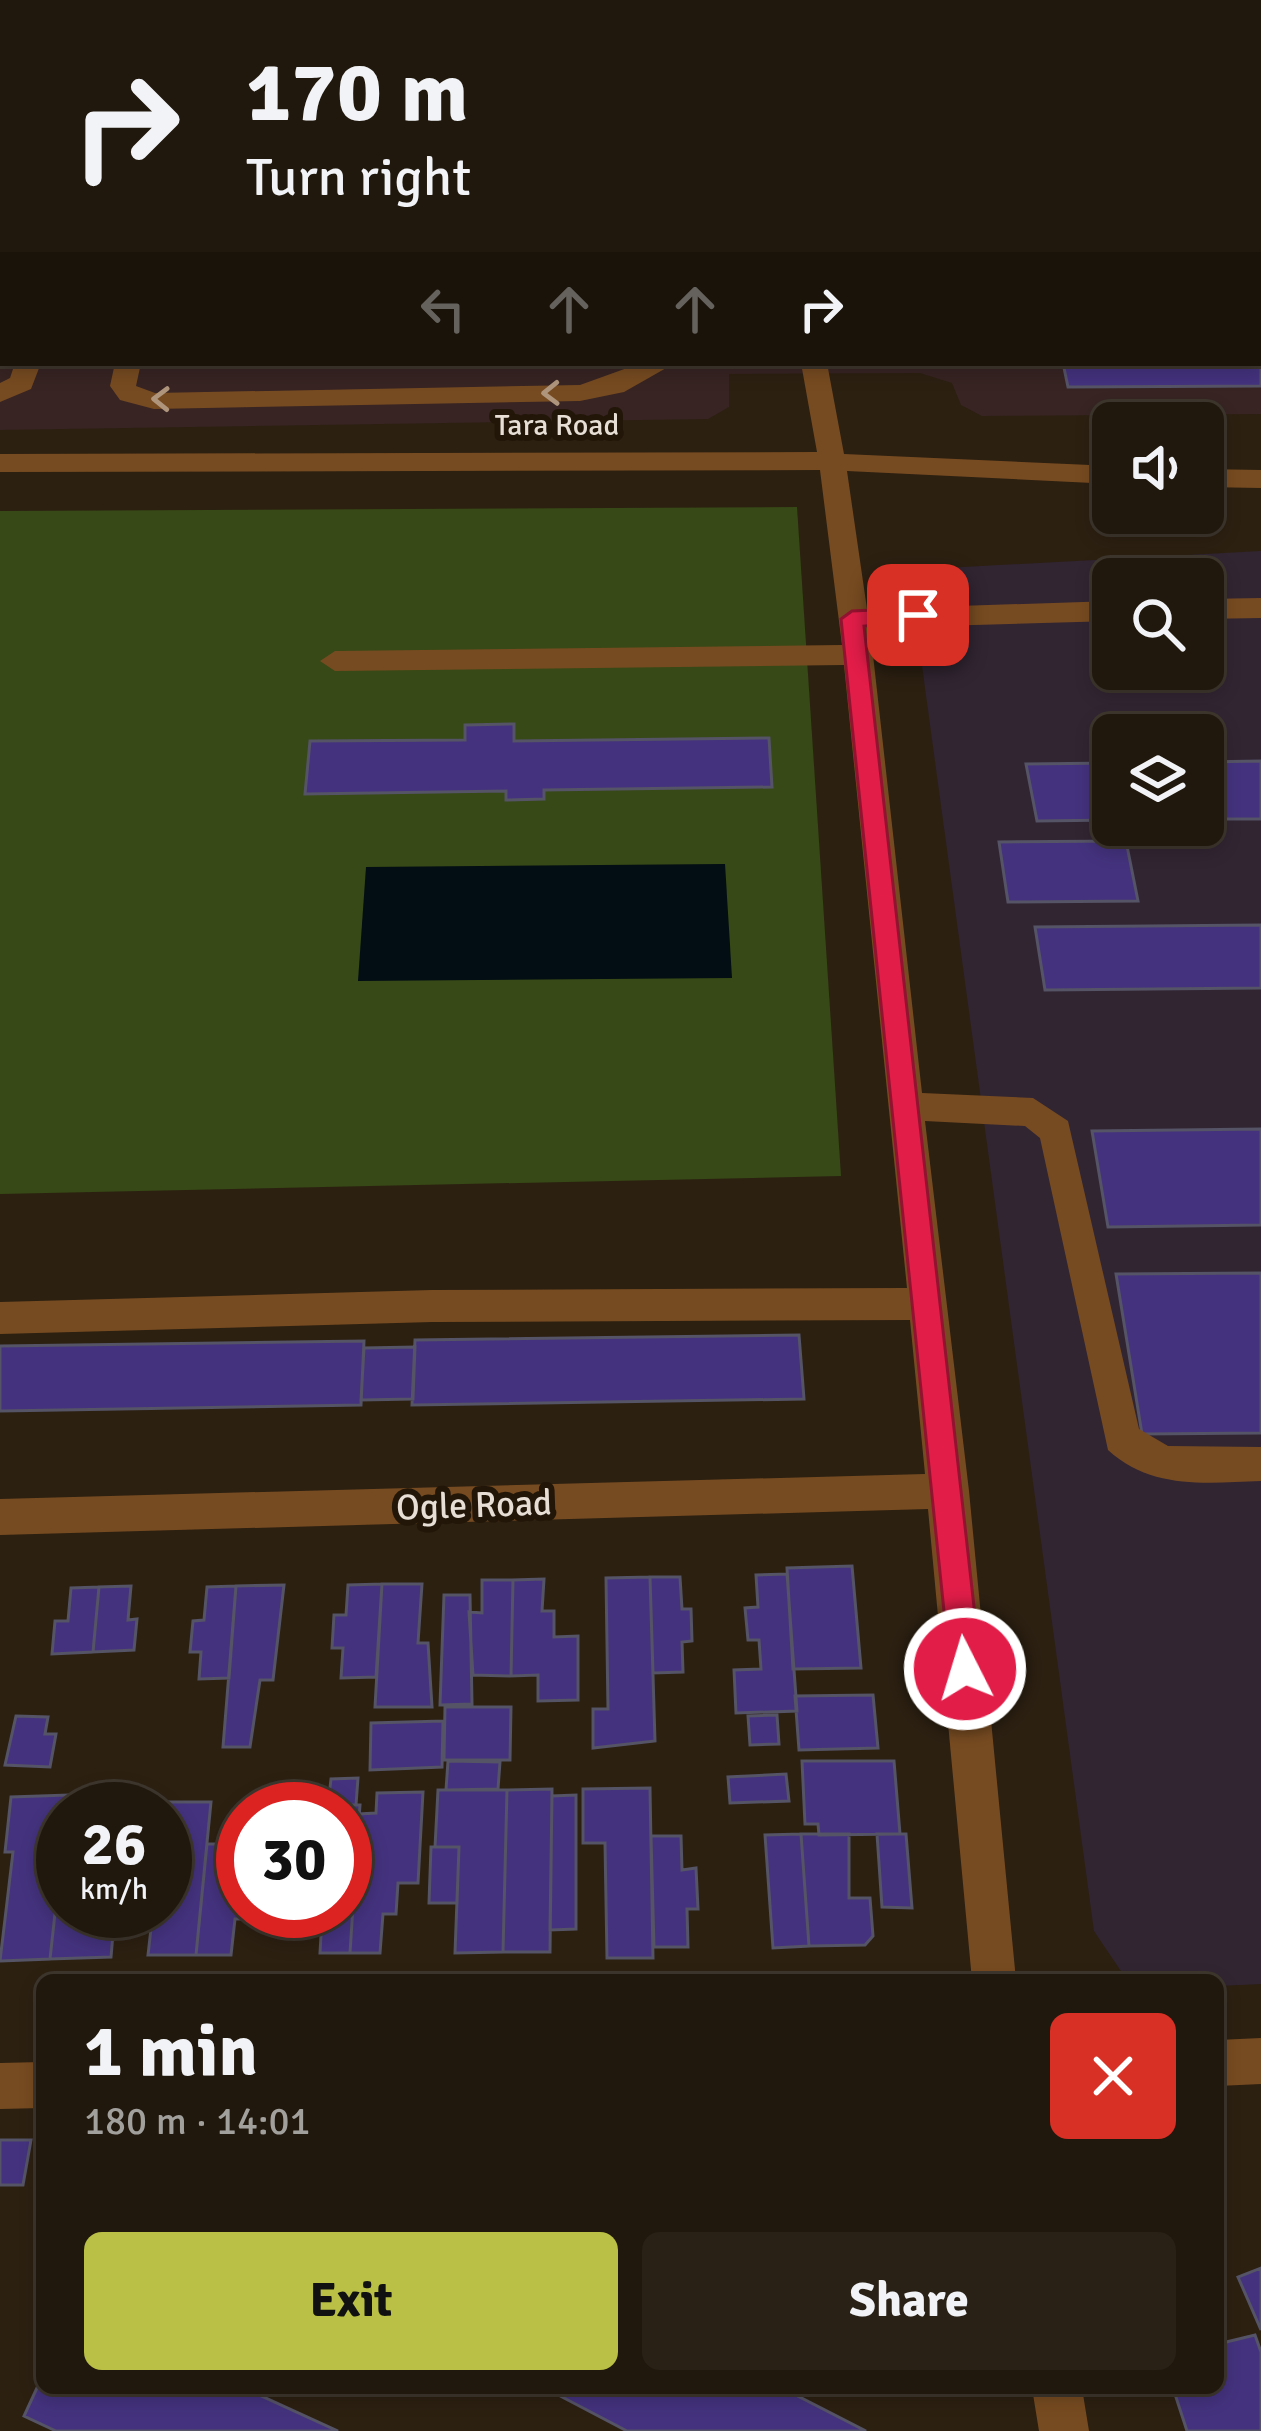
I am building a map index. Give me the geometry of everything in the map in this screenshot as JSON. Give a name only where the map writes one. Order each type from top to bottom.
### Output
[{"type":"street","points":[[0,394],[22,383],[27,366]]},
{"type":"street","points":[[127,366],[123,386],[129,394],[154,401],[580,393],[615,386],[656,366]]},
{"type":"street","points":[[815,366],[835,462],[949,1491],[993,1974]]},
{"type":"street","name":"Tara Road","points":[[0,463],[409,458],[835,462],[1092,474]]},
{"type":"street","points":[[1224,478],[1261,478]]},
{"type":"street","points":[[1224,609],[1261,608]]},
{"type":"street","points":[[335,661],[854,637],[1092,613]]},
{"type":"street","points":[[906,1106],[1033,1112],[1048,1120],[1056,1131],[1123,1438],[1139,1458],[1160,1464],[1261,1464]]},
{"type":"street","points":[[0,1318],[432,1306],[927,1304]]},
{"type":"street","name":"Ogle Road","points":[[0,1517],[949,1491]]},
{"type":"street","points":[[1224,2063],[1261,2061]]},
{"type":"street","points":[[0,2086],[36,2085]]},
{"type":"street","points":[[1058,2394],[1064,2431]]},
{"type":"shaded area","points":[[0,366],[1261,366],[1261,414],[1224,414],[1224,402],[1092,402],[1092,415],[982,416],[961,405],[952,383],[920,373],[729,374],[729,407],[708,419],[0,430]]},
{"type":"shaded area","points":[[1261,551],[1261,1984],[1224,1986],[1224,1974],[1123,1974],[1094,1931],[909,570],[1092,560],[1092,690],[1224,690],[1224,558],[1131,558]]},
{"type":"shaded area","points":[[725,864],[732,978],[358,981],[366,867]]},
{"type":"green space","points":[[797,507],[841,1176],[0,1194],[0,511]]},
{"type":"building","points":[[1064,366],[1261,366],[1261,386],[1068,387]]},
{"type":"building","points":[[514,724],[514,741],[769,738],[772,787],[544,790],[544,799],[506,800],[506,791],[305,794],[310,741],[465,740],[465,725]]},
{"type":"building","points":[[1261,761],[1261,819],[1224,819],[1224,762]]},
{"type":"building","points":[[1092,763],[1092,820],[1037,821],[1026,764]]},
{"type":"building","points":[[1092,841],[1092,846],[1127,846],[1138,901],[1008,902],[999,842]]},
{"type":"building","points":[[1261,925],[1261,988],[1045,990],[1035,927]]},
{"type":"building","points":[[1261,1129],[1261,1225],[1108,1227],[1092,1131]]},
{"type":"building","points":[[1261,1273],[1261,1433],[1142,1434],[1116,1274]]},
{"type":"building","points":[[799,1335],[804,1399],[412,1405],[415,1340]]},
{"type":"building","points":[[364,1341],[361,1405],[0,1411],[0,1346]]},
{"type":"building","points":[[415,1347],[413,1399],[361,1400],[364,1348]]},
{"type":"building","points":[[852,1566],[861,1668],[793,1669],[787,1568]]},
{"type":"building","points":[[787,1574],[797,1711],[736,1713],[734,1670],[761,1669],[759,1640],[748,1640],[745,1608],[758,1607],[756,1575]]},
{"type":"building","points":[[650,1577],[655,1741],[593,1748],[593,1709],[608,1709],[606,1578]]},
{"type":"building","points":[[650,1577],[680,1577],[682,1609],[691,1609],[692,1641],[682,1642],[683,1672],[653,1673]]},
{"type":"building","points":[[544,1579],[542,1611],[554,1611],[554,1637],[578,1636],[578,1700],[538,1701],[538,1675],[511,1676],[513,1580]]},
{"type":"building","points":[[482,1580],[513,1580],[511,1676],[473,1675],[469,1612],[482,1613]]},
{"type":"building","points":[[382,1584],[376,1677],[341,1678],[343,1648],[332,1648],[334,1615],[346,1615],[348,1585]]},
{"type":"building","points":[[382,1584],[422,1584],[418,1643],[428,1643],[432,1707],[375,1707]]},
{"type":"building","points":[[284,1585],[273,1680],[260,1680],[250,1747],[223,1747],[236,1586]]},
{"type":"building","points":[[131,1586],[128,1620],[137,1619],[134,1650],[93,1652],[99,1587]]},
{"type":"building","points":[[236,1586],[229,1678],[199,1679],[201,1652],[190,1652],[193,1621],[204,1620],[207,1587]]},
{"type":"building","points":[[99,1587],[93,1652],[52,1654],[55,1621],[68,1621],[71,1588]]},
{"type":"building","points":[[444,1595],[470,1595],[472,1704],[440,1705]]},
{"type":"building","points":[[873,1695],[878,1748],[799,1750],[795,1696]]},
{"type":"building","points":[[445,1707],[511,1707],[510,1760],[444,1760]]},
{"type":"building","points":[[777,1715],[779,1744],[750,1745],[748,1716]]},
{"type":"building","points":[[16,1716],[48,1717],[45,1734],[56,1734],[50,1767],[5,1765]]},
{"type":"building","points":[[443,1721],[442,1767],[370,1770],[371,1723]]},
{"type":"building","points":[[448,1761],[500,1762],[498,1789],[446,1790]]},
{"type":"building","points":[[802,1761],[894,1761],[900,1834],[819,1835],[818,1824],[805,1824]]},
{"type":"building","points":[[786,1774],[789,1801],[730,1803],[728,1777]]},
{"type":"building","points":[[358,1778],[358,1782],[331,1779]]},
{"type":"building","points":[[650,1788],[653,1958],[607,1958],[605,1843],[583,1843],[583,1789]]},
{"type":"building","points":[[552,1789],[550,1952],[503,1952],[507,1790]]},
{"type":"building","points":[[438,1790],[507,1790],[503,1952],[455,1953],[459,1847],[435,1847]]},
{"type":"building","points":[[423,1792],[418,1883],[398,1883],[396,1914],[383,1914],[380,1953],[350,1953],[351,1938],[372,1938],[372,1813],[376,1813],[377,1793]]},
{"type":"building","points":[[576,1795],[576,1929],[550,1930],[552,1796]]},
{"type":"building","points":[[36,1796],[36,1938],[52,1938],[50,1959],[0,1961],[13,1852],[5,1852],[11,1797]]},
{"type":"building","points":[[192,1802],[211,1802],[196,1955],[148,1955],[150,1938],[192,1938]]},
{"type":"building","points":[[801,1834],[809,1946],[773,1948],[765,1835]]},
{"type":"building","points":[[801,1834],[849,1834],[849,1898],[870,1898],[873,1936],[865,1945],[809,1946]]},
{"type":"building","points":[[877,1834],[906,1834],[912,1908],[882,1907]]},
{"type":"building","points":[[651,1836],[681,1836],[682,1870],[696,1868],[698,1909],[687,1909],[688,1947],[654,1947]]},
{"type":"building","points":[[207,1844],[216,1844],[216,1938],[233,1938],[231,1955],[196,1955]]},
{"type":"building","points":[[431,1847],[459,1847],[457,1903],[429,1903]]},
{"type":"building","points":[[52,1938],[113,1938],[111,1957],[50,1959]]},
{"type":"building","points":[[321,1938],[351,1938],[350,1953],[320,1953]]},
{"type":"building","points":[[0,2140],[31,2140],[23,2185],[0,2185]]},
{"type":"building","points":[[1261,2268],[1261,2330],[1238,2277]]},
{"type":"building","points":[[1255,2335],[1261,2352],[1261,2431],[1187,2431],[1175,2394],[1224,2394],[1224,2343]]},
{"type":"building","points":[[36,2390],[36,2394],[257,2394],[338,2431],[56,2431],[24,2416]]},
{"type":"building","points":[[556,2394],[794,2394],[866,2431],[627,2431]]},
{"type":"route","points":[[918,615],[852,619],[965,1669]]}]
